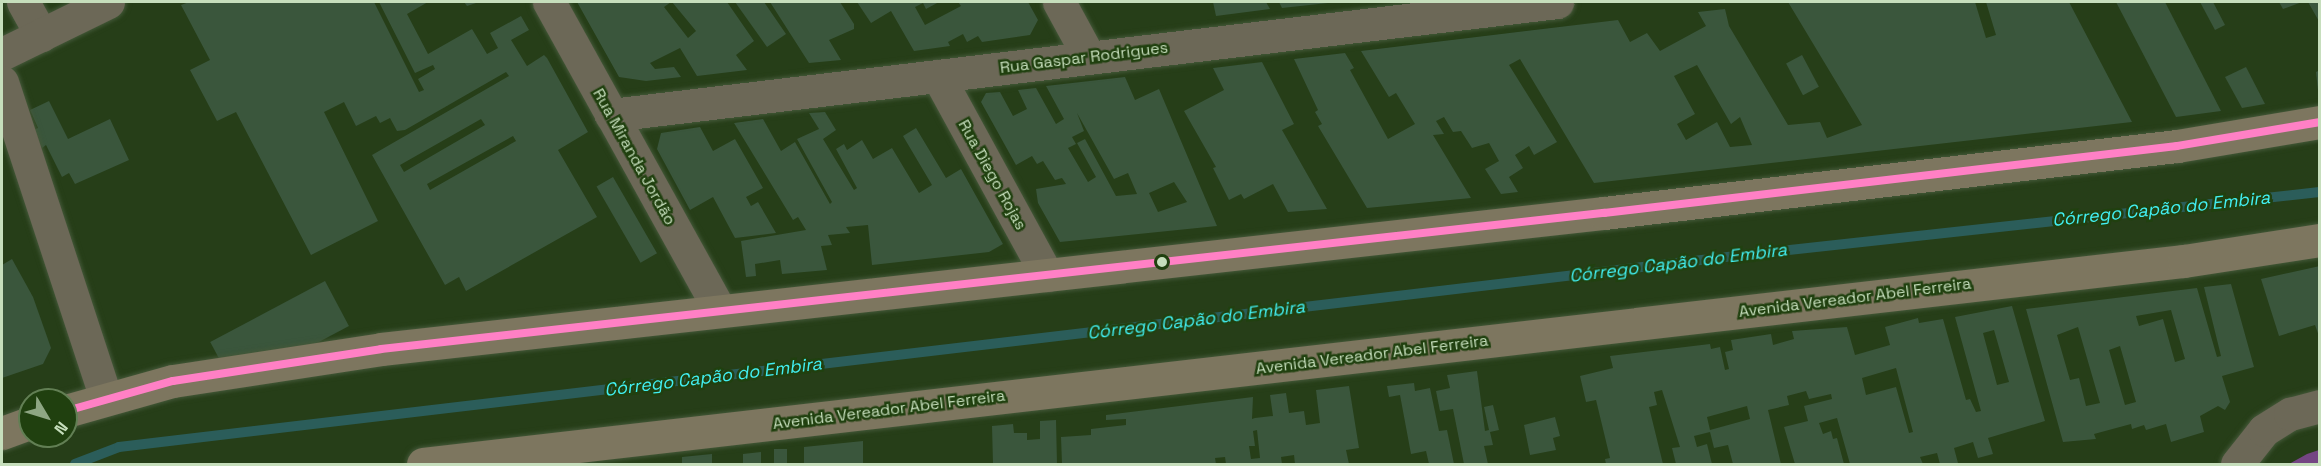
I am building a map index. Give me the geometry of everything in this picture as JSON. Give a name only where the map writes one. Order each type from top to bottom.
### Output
[{"type":"main road","points":[[78,407],[106,398],[252,366],[2177,146],[2319,122]]},
{"type":"main road","name":"Avenida Vereador Abel Ferreira","points":[[423,465],[2184,261],[2319,240]]},
{"type":"main road","points":[[2,433],[18,427]]},
{"type":"street","points":[[22,2],[41,35]]},
{"type":"street","points":[[2,54],[108,2]]},
{"type":"street","name":"Rua Miranda Jordão","points":[[549,2],[720,311]]},
{"type":"street","points":[[1059,2],[1089,57]]},
{"type":"street","name":"Rua Gaspar Rodrigues","points":[[611,115],[1557,2]]},
{"type":"street","name":"Rua Diego Rojas","points":[[938,75],[1047,275]]},
{"type":"street","points":[[2,82],[106,398]]},
{"type":"street","points":[[2237,465],[2264,430],[2290,414],[2319,406]]},
{"type":"shaded area","points":[[2319,450],[2319,464],[2289,464],[2307,454]]},
{"type":"building","points":[[189,2],[374,2],[419,92],[424,90],[418,79],[435,69],[433,65],[415,73],[379,2],[428,2],[407,14],[428,54],[472,29],[487,54],[498,48],[490,33],[521,16],[529,30],[511,40],[527,66],[544,55],[547,58],[588,132],[558,150],[597,217],[466,291],[459,277],[445,285],[372,155],[509,76],[506,72],[405,130],[397,131],[390,118],[380,123],[376,116],[356,126],[344,102],[324,112],[378,221],[311,255],[236,112],[217,121],[190,70],[210,60],[181,5]],"holes":[[[481,119],[485,125],[404,172],[400,165]],[[513,136],[516,141],[430,190],[427,184]]]},
{"type":"building","points":[[464,2],[479,2],[467,6]]},
{"type":"building","points":[[577,2],[671,2],[664,7],[688,38],[696,31],[672,2],[727,2],[754,41],[736,55],[747,70],[697,76],[680,48],[650,63],[655,69],[674,67],[681,77],[646,81],[619,77]]},
{"type":"building","points":[[735,2],[764,2],[786,34],[767,47]]},
{"type":"building","points":[[770,2],[840,2],[854,24],[854,29],[829,40],[841,60],[809,63]]},
{"type":"building","points":[[857,2],[939,2],[926,9],[923,3],[915,7],[925,25],[961,6],[958,2],[1028,2],[1038,20],[1030,35],[982,42],[978,36],[967,42],[963,34],[948,42],[950,46],[914,51],[891,11],[871,23]]},
{"type":"building","points":[[1213,2],[1266,2],[1270,9],[1216,16]]},
{"type":"building","points":[[1279,2],[1328,2],[1328,3],[1282,8]]},
{"type":"building","points":[[1788,2],[1975,2],[1986,38],[1996,35],[1986,2],[2069,2],[2132,122],[1594,183],[1520,59],[1509,65],[1557,142],[1534,155],[1529,146],[1515,155],[1523,168],[1509,177],[1518,192],[1501,194],[1485,169],[1499,161],[1489,143],[1472,148],[1461,131],[1453,132],[1444,117],[1436,121],[1444,134],[1433,135],[1471,198],[1367,208],[1318,126],[1322,124],[1315,112],[1318,110],[1294,59],[1345,53],[1354,68],[1350,70],[1388,139],[1415,124],[1396,93],[1389,97],[1361,51],[1618,20],[1630,42],[1647,33],[1660,51],[1706,26],[1698,12],[1725,9],[1729,26],[1788,125],[1820,122],[1827,138],[1862,125]],"holes":[[[1697,65],[1731,124],[1740,117],[1752,145],[1730,147],[1717,122],[1686,140],[1677,124],[1695,114],[1674,76]]]},
{"type":"building","points":[[2116,2],[2165,2],[2221,111],[2176,117]]},
{"type":"building","points":[[2200,2],[2213,2],[2225,25],[2215,30]]},
{"type":"building","points":[[2279,2],[2302,2],[2283,9]]},
{"type":"building","points":[[2308,2],[2320,2],[2320,23]]},
{"type":"building","points":[[1802,55],[1819,87],[1803,95],[1786,63]]},
{"type":"building","points":[[1262,62],[1294,124],[1282,130],[1327,209],[1288,212],[1273,184],[1244,199],[1241,194],[1229,200],[1213,168],[1216,167],[1184,111],[1224,90],[1213,68]]},
{"type":"building","points":[[2246,67],[2265,104],[2242,108],[2225,77]]},
{"type":"building","points":[[2320,70],[2320,90],[2318,90],[2316,72]]},
{"type":"building","points":[[1125,77],[1135,100],[1159,89],[1217,226],[1060,242],[1038,203],[1036,189],[1066,184],[1062,178],[1055,180],[1043,161],[1037,164],[1032,156],[1016,165],[981,102],[986,93],[1000,92],[1013,116],[1027,109],[1018,90],[1036,88],[1056,124],[1064,119],[1046,86]],"holes":[[[1077,113],[1114,179],[1128,173],[1137,194],[1116,196],[1085,139],[1077,143],[1096,177],[1088,182],[1068,148],[1076,144],[1072,137],[1084,131]],[[1174,182],[1187,202],[1158,212],[1149,193]]]},
{"type":"building","points":[[49,101],[68,139],[110,119],[129,160],[75,184],[69,173],[62,177],[46,145],[42,148],[33,130],[38,128],[30,110]]},
{"type":"building","points":[[825,112],[836,130],[823,139],[854,190],[857,188],[836,149],[844,144],[847,150],[862,140],[873,159],[892,148],[919,193],[932,185],[903,136],[916,128],[946,178],[961,169],[1003,244],[989,252],[872,265],[868,225],[846,227],[850,233],[828,235],[832,245],[821,246],[827,270],[782,274],[780,260],[755,264],[756,276],[746,277],[741,241],[806,230],[798,217],[793,220],[734,123],[763,119],[781,151],[795,142],[830,204],[832,202],[797,139],[819,129],[809,113]]},
{"type":"building","points":[[700,127],[713,151],[735,139],[763,188],[746,197],[751,206],[758,202],[776,233],[735,238],[713,197],[690,210],[657,149],[661,133]]},
{"type":"building","points":[[613,177],[657,253],[641,263],[597,186]]},
{"type":"building","points":[[12,259],[33,297],[51,348],[43,364],[2,378],[2,265]]},
{"type":"building","points":[[2320,266],[2320,339],[2315,325],[2279,336],[2261,279]]},
{"type":"building","points":[[325,281],[349,326],[234,387],[210,342]]},
{"type":"building","points":[[2231,284],[2254,367],[2222,376],[2230,402],[2225,410],[2218,406],[2200,416],[2204,432],[2171,442],[2166,424],[2146,430],[2144,425],[2132,429],[2131,424],[2094,434],[2096,439],[2063,442],[2026,309],[2197,288],[2217,357],[2221,356],[2204,287]],"holes":[[[2171,310],[2185,359],[2175,362],[2163,319],[2139,326],[2136,316]],[[2078,327],[2100,403],[2086,406],[2079,378],[2070,380],[2057,335]],[[2120,346],[2136,402],[2125,405],[2109,350]]]},
{"type":"building","points":[[2012,306],[2045,421],[1988,438],[1993,454],[1978,458],[1973,442],[1954,448],[1958,463],[1953,464],[1940,464],[1937,453],[1920,457],[1923,464],[1850,464],[1837,418],[1819,423],[1823,434],[1831,431],[1833,439],[1837,438],[1844,464],[1795,464],[1784,427],[1808,421],[1804,406],[1832,399],[1831,394],[1809,399],[1806,391],[1787,396],[1789,405],[1768,410],[1781,464],[1733,464],[1728,445],[1714,448],[1710,432],[1694,436],[1697,447],[1707,444],[1712,464],[1676,464],[1672,448],[1680,447],[1662,390],[1654,392],[1657,405],[1649,407],[1663,464],[1606,464],[1605,459],[1610,458],[1596,400],[1586,402],[1580,376],[1613,368],[1610,356],[1710,344],[1711,349],[1720,347],[1725,370],[1729,369],[1725,352],[1733,350],[1731,340],[1771,334],[1773,345],[1794,339],[1792,331],[1847,327],[1855,355],[1890,345],[1885,327],[1918,318],[1919,323],[1943,319],[1966,400],[1970,399],[1976,412],[1981,411],[1955,317]],"holes":[[[1994,330],[2009,382],[1997,385],[1983,333]],[[1896,368],[1913,432],[1909,433],[1896,387],[1866,395],[1862,378]],[[1747,406],[1750,419],[1710,430],[1707,417]]]},
{"type":"building","points":[[1477,371],[1485,431],[1489,430],[1484,407],[1493,405],[1499,430],[1490,432],[1493,445],[1484,446],[1488,464],[1464,464],[1453,409],[1440,411],[1436,391],[1450,388],[1447,375]]},
{"type":"building","points":[[1414,383],[1415,391],[1430,388],[1439,431],[1447,430],[1454,464],[1429,464],[1426,451],[1411,454],[1400,395],[1389,397],[1387,386]]},
{"type":"building","points":[[1349,386],[1359,448],[1346,450],[1349,464],[1295,464],[1294,455],[1281,457],[1282,464],[1226,464],[1225,457],[1215,458],[1216,464],[1062,464],[1061,437],[1091,435],[1091,429],[1126,425],[1126,419],[1106,420],[1106,415],[1253,397],[1252,419],[1273,416],[1270,395],[1286,393],[1289,413],[1304,411],[1306,425],[1320,423],[1316,390]],"holes":[[[1257,430],[1260,458],[1251,459],[1249,446],[1255,446],[1253,431]]]},
{"type":"building","points":[[1555,417],[1560,436],[1553,438],[1556,450],[1530,455],[1524,425]]},
{"type":"building","points":[[1056,420],[1057,464],[993,464],[992,426],[1013,424],[1014,433],[1027,433],[1027,440],[1040,439],[1040,421]]},
{"type":"building","points":[[863,441],[863,464],[804,464],[804,447]]},
{"type":"building","points":[[774,449],[787,449],[787,464],[774,464]]},
{"type":"building","points":[[761,452],[761,464],[743,464],[743,454]]},
{"type":"building","points":[[712,454],[712,464],[682,464],[682,457]]},
{"type":"waterway","name":"Córrego Capão do Embira","points":[[75,464],[119,447],[1743,255],[2320,192]]},
{"type":"transit line","points":[[78,408],[173,381],[381,349],[1604,213],[2177,146],[2320,122]]}]
